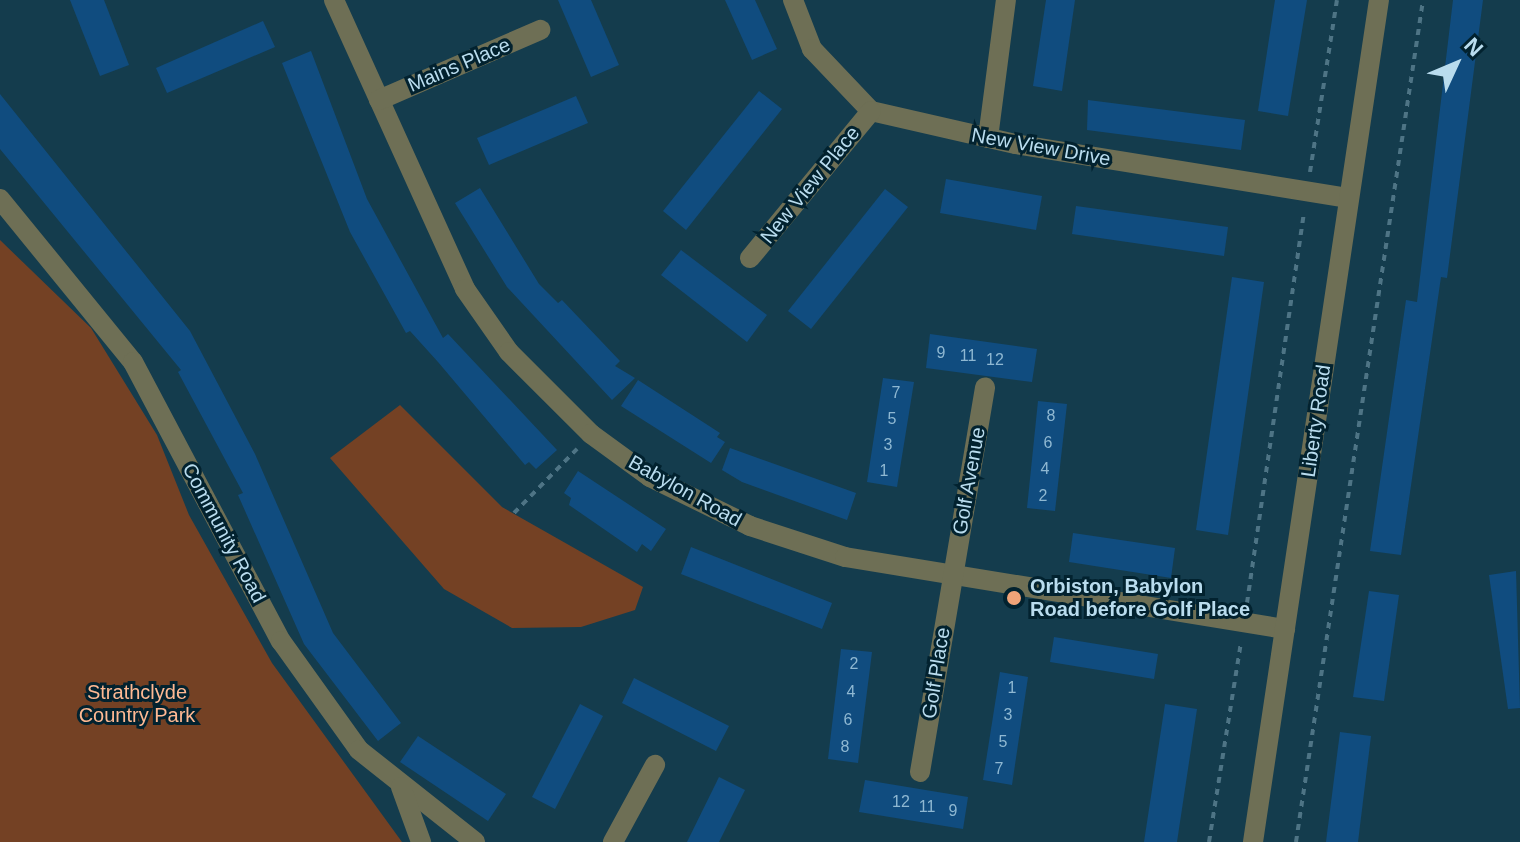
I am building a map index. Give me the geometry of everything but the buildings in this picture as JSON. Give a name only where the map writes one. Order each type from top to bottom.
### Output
[{"type":"street","name":"Babylon Road","points":[[334,0],[465,289],[509,352],[591,434],[650,477],[750,526],[845,557],[1285,629]]},
{"type":"street","points":[[793,0],[812,49],[871,111]]},
{"type":"street","points":[[988,138],[1006,0]]},
{"type":"street","name":"Liberty Road","points":[[1253,842],[1379,0]]},
{"type":"street","name":"Mains Place","points":[[379,100],[540,30]]},
{"type":"street","name":"New View Drive","points":[[871,111],[988,138],[1349,198]]},
{"type":"street","name":"New View Place","points":[[750,258],[871,111]]},
{"type":"street","name":"Community Road","points":[[0,199],[133,362],[281,641],[359,750],[401,787],[475,842]]},
{"type":"street","name":"Golf Avenue","points":[[952,574],[985,387]]},
{"type":"street","name":"Golf Place","points":[[920,772],[952,574]]},
{"type":"street","points":[[613,842],[655,765]]},
{"type":"street","points":[[401,787],[421,842]]},
{"type":"path","points":[[1209,842],[1337,0]]},
{"type":"path","points":[[1296,842],[1423,0]]},
{"type":"path","points":[[514,513],[582,444]]},
{"type":"green space","name":"Strathclyde Country Park","points":[[0,240],[91,328],[157,435],[189,515],[272,663],[402,842],[0,842]]},
{"type":"green space","points":[[400,405],[502,507],[643,587],[635,610],[581,627],[512,628],[444,589],[330,458]]},
{"type":"place","name":"Orbiston, Babylon Road before Golf Place","points":[[1014,598]]}]
